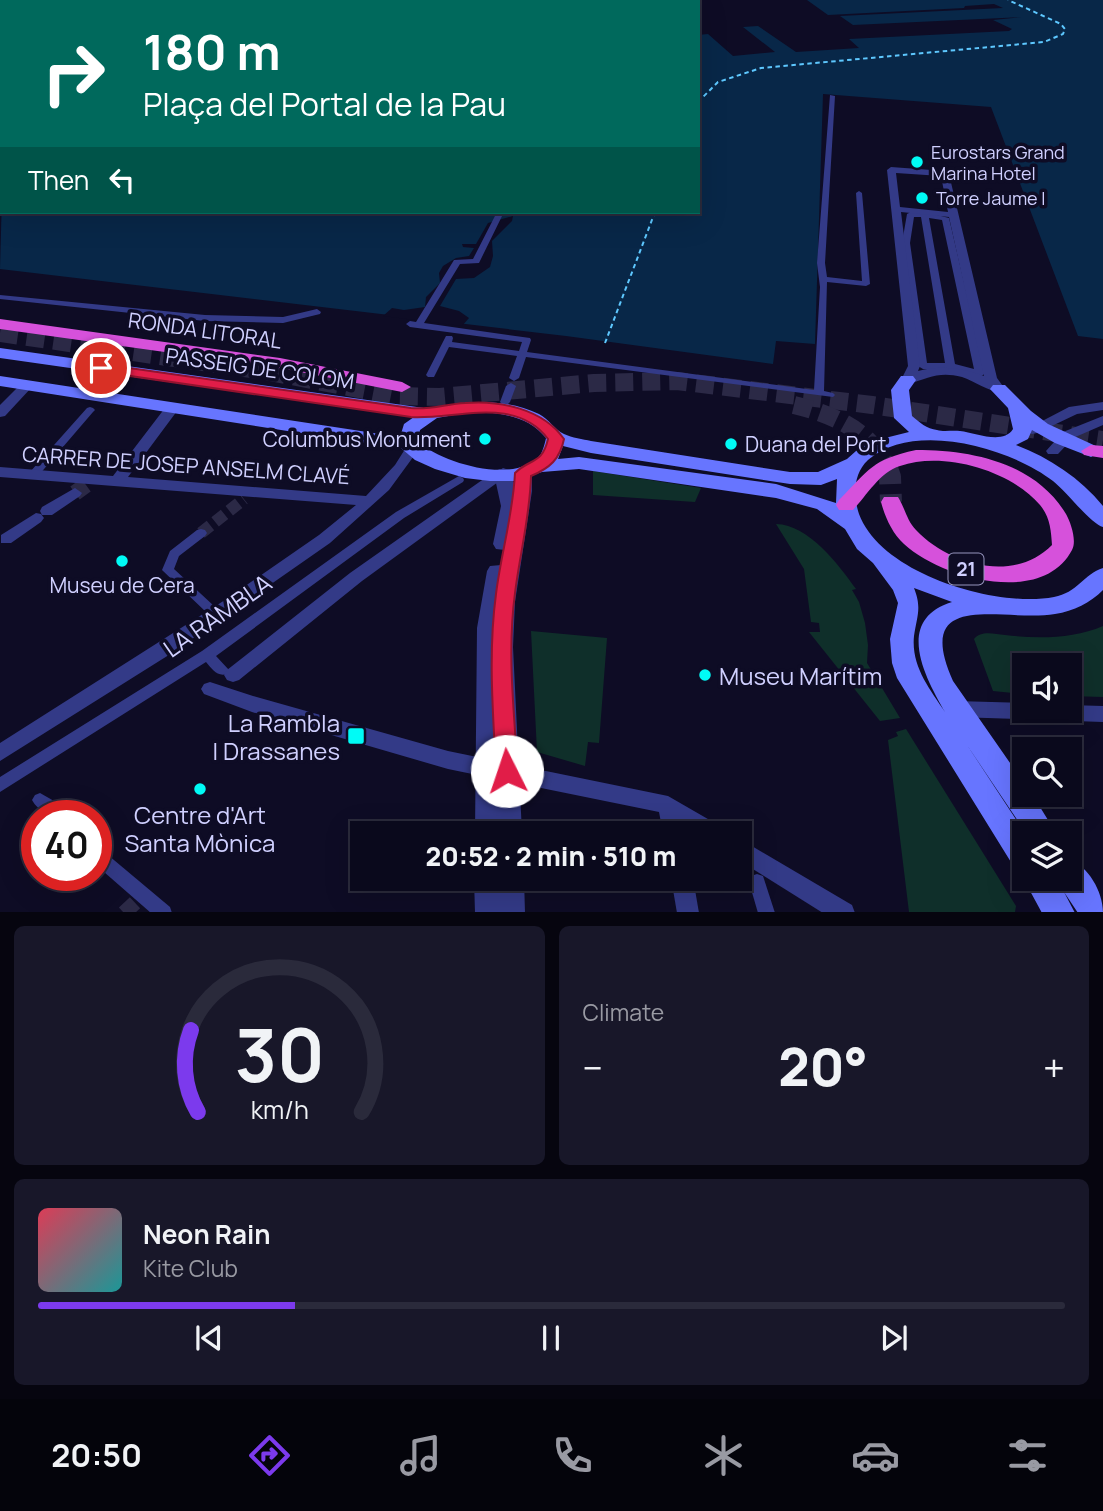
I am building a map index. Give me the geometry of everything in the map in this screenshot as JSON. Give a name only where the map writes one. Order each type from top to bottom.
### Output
[{"type":"highway","name":"RONDA LITORAL","points":[[0,324],[280,363],[402,387]]},
{"type":"highway","name":"21","points":[[849,514],[870,476],[894,461],[928,454],[962,457],[1003,470],[1045,499],[1062,528],[1063,547],[1050,561],[1028,572],[1001,574],[963,568],[935,556],[912,540],[899,523],[891,502]]},
{"type":"main road","name":"PASSEIG DE COLOM","points":[[0,354],[431,414]]},
{"type":"main road","points":[[907,380],[901,387],[899,396],[903,418],[915,428],[932,435]]},
{"type":"main road","points":[[0,381],[410,446],[427,460],[449,469],[517,472],[579,463],[776,491],[849,514]]},
{"type":"main road","points":[[410,446],[411,428],[431,414],[467,407],[502,408],[529,417],[548,428],[556,439],[591,447],[790,478],[821,479],[853,464],[881,444],[907,437],[932,435],[990,442],[1010,441],[1021,435],[1023,424],[1011,398],[999,389]]},
{"type":"main road","points":[[1016,406],[1042,426],[1058,445],[1097,451]]},
{"type":"main road","points":[[517,472],[553,452],[556,439]]},
{"type":"main road","points":[[990,442],[1026,456],[1064,479]]},
{"type":"main road","points":[[1058,445],[1051,459],[1055,469],[1100,515]]},
{"type":"main road","points":[[853,464],[844,494],[849,514],[873,553],[907,596],[909,603],[902,651],[909,678],[1012,838]]},
{"type":"main road","points":[[873,553],[933,585],[991,604],[1034,608],[1064,603],[1089,591],[1103,576]]},
{"type":"main road","points":[[991,604],[952,610],[938,620],[932,633],[930,654],[933,667],[956,709],[1034,821]]},
{"type":"main road","points":[[1082,890],[1097,909]]},
{"type":"main road","points":[[1046,891],[1060,912]]},
{"type":"street","points":[[447,344],[825,394],[821,262],[832,96]]},
{"type":"street","points":[[907,380],[914,366],[891,170],[946,174],[991,379],[999,389]]},
{"type":"street","points":[[823,279],[866,284],[859,193]]},
{"type":"street","points":[[896,209],[953,215]]},
{"type":"street","points":[[500,214],[475,261],[457,262],[415,324],[527,340],[505,402]]},
{"type":"street","points":[[911,214],[945,218],[980,373],[950,368],[923,366],[906,243],[911,214]]},
{"type":"street","points":[[925,214],[950,368]]},
{"type":"street","points":[[0,297],[205,317],[283,320],[317,312]]},
{"type":"street","points":[[431,375],[454,329]]},
{"type":"street","points":[[907,380],[929,372],[951,372],[976,378],[999,389]]},
{"type":"street","points":[[0,413],[27,385]]},
{"type":"street","points":[[34,474],[95,405]]},
{"type":"street","points":[[1021,435],[1074,410],[1103,406]]},
{"type":"street","points":[[118,480],[173,407]]},
{"type":"street","points":[[1058,445],[1087,425],[1103,420]]},
{"type":"street","name":"LA RAMBLA","points":[[0,753],[222,611],[314,547],[402,468],[410,446]]},
{"type":"street","name":"CARRER DE JOSEP ANSELM CLAVÉ","points":[[0,472],[34,474],[85,485],[118,480],[248,495],[369,500]]},
{"type":"street","points":[[207,655],[228,673],[356,577],[517,472]]},
{"type":"street","points":[[507,821],[498,770],[488,619],[517,472]]},
{"type":"street","name":"LA RAMBLA","points":[[0,785],[207,655],[400,515],[459,480]]},
{"type":"street","points":[[6,539],[85,485]]},
{"type":"street","points":[[201,533],[174,554],[167,570],[210,609]]},
{"type":"street","points":[[210,689],[252,705],[448,760],[668,805],[694,821]]},
{"type":"street","points":[[956,709],[1103,714]]},
{"type":"street","points":[[490,821],[498,770]]},
{"type":"street","points":[[668,805],[671,821]]},
{"type":"street","points":[[752,856],[844,912]]},
{"type":"street","points":[[112,870],[141,897],[164,912]]},
{"type":"street","points":[[757,881],[767,912]]},
{"type":"street","points":[[488,891],[489,912]]},
{"type":"street","points":[[510,891],[511,912]]},
{"type":"street","points":[[684,891],[688,912]]},
{"type":"green space","points":[[593,471],[701,488],[695,502],[593,495]]},
{"type":"green space","points":[[776,524],[788,526],[811,538],[856,589],[852,590],[859,602],[865,623],[867,663],[900,718],[880,721],[809,632],[820,632],[819,623],[811,622],[804,569]]},
{"type":"green space","points":[[1103,626],[1103,697],[1082,696],[1082,653],[1012,653],[1012,693],[993,691],[974,639],[980,634],[988,633],[1055,637]]},
{"type":"green space","points":[[531,631],[607,638],[599,743],[588,742],[585,766],[537,752]]},
{"type":"green space","points":[[906,729],[1016,906],[1015,912],[909,912],[888,740],[898,736],[896,732]]},
{"type":"water","points":[[807,0],[1103,0],[1103,339],[1078,336],[991,107],[823,94],[815,344],[776,341],[773,364],[566,336],[0,269],[1,214],[700,214],[700,35],[708,34],[733,56],[775,52],[743,27],[758,26],[796,52],[859,48],[849,39],[1009,31],[1012,29],[993,20],[1022,17],[853,25],[840,16],[1003,8],[994,4],[828,15]]},
{"type":"pier","points":[[513,216],[512,221],[492,241],[493,256],[490,267],[474,278],[456,279],[440,306],[459,311],[469,318],[462,326],[383,316],[392,308],[404,310],[425,307],[426,297],[440,283],[439,273],[443,266],[456,258],[469,256],[474,248],[463,247],[462,244],[476,244],[488,223]]},
{"type":"ferry route","points":[[700,100],[718,82],[761,68],[1044,42],[1063,34],[1065,29],[1061,24],[1008,0]]},
{"type":"ferry route","points":[[605,343],[654,214]]},
{"type":"tunnel","points":[[0,333],[265,371],[395,396],[440,397],[594,383],[677,381],[872,405],[1103,440]]},
{"type":"tunnel","points":[[794,405],[835,418],[847,425],[869,442],[885,464]]},
{"type":"tunnel","points":[[885,464],[890,477],[891,502]]},
{"type":"tunnel","points":[[75,493],[86,485]]},
{"type":"tunnel","points":[[201,533],[244,499]]},
{"type":"tunnel","points":[[125,912],[138,900]]},
{"type":"place","name":"Eurostars Grand Marina Hotel","points":[[917,162]]},
{"type":"place","name":"Torre Jaume I","points":[[922,198]]},
{"type":"place","name":"Columbus Monument","points":[[485,439]]},
{"type":"place","name":"Duana del Port","points":[[731,444]]},
{"type":"place","name":"Museu de Cera","points":[[122,561]]},
{"type":"place","name":"Museu Marítim","points":[[705,675]]},
{"type":"place","name":"La Rambla | Drassanes","points":[[356,736]]},
{"type":"place","name":"Centre d'Art Santa Mònica","points":[[200,789]]},
{"type":"route","points":[[101,368],[411,413],[431,414],[463,407],[502,408],[529,417],[548,428],[556,439],[553,452],[541,466],[523,473],[522,506],[505,594],[501,660],[502,720],[507,771]]}]
